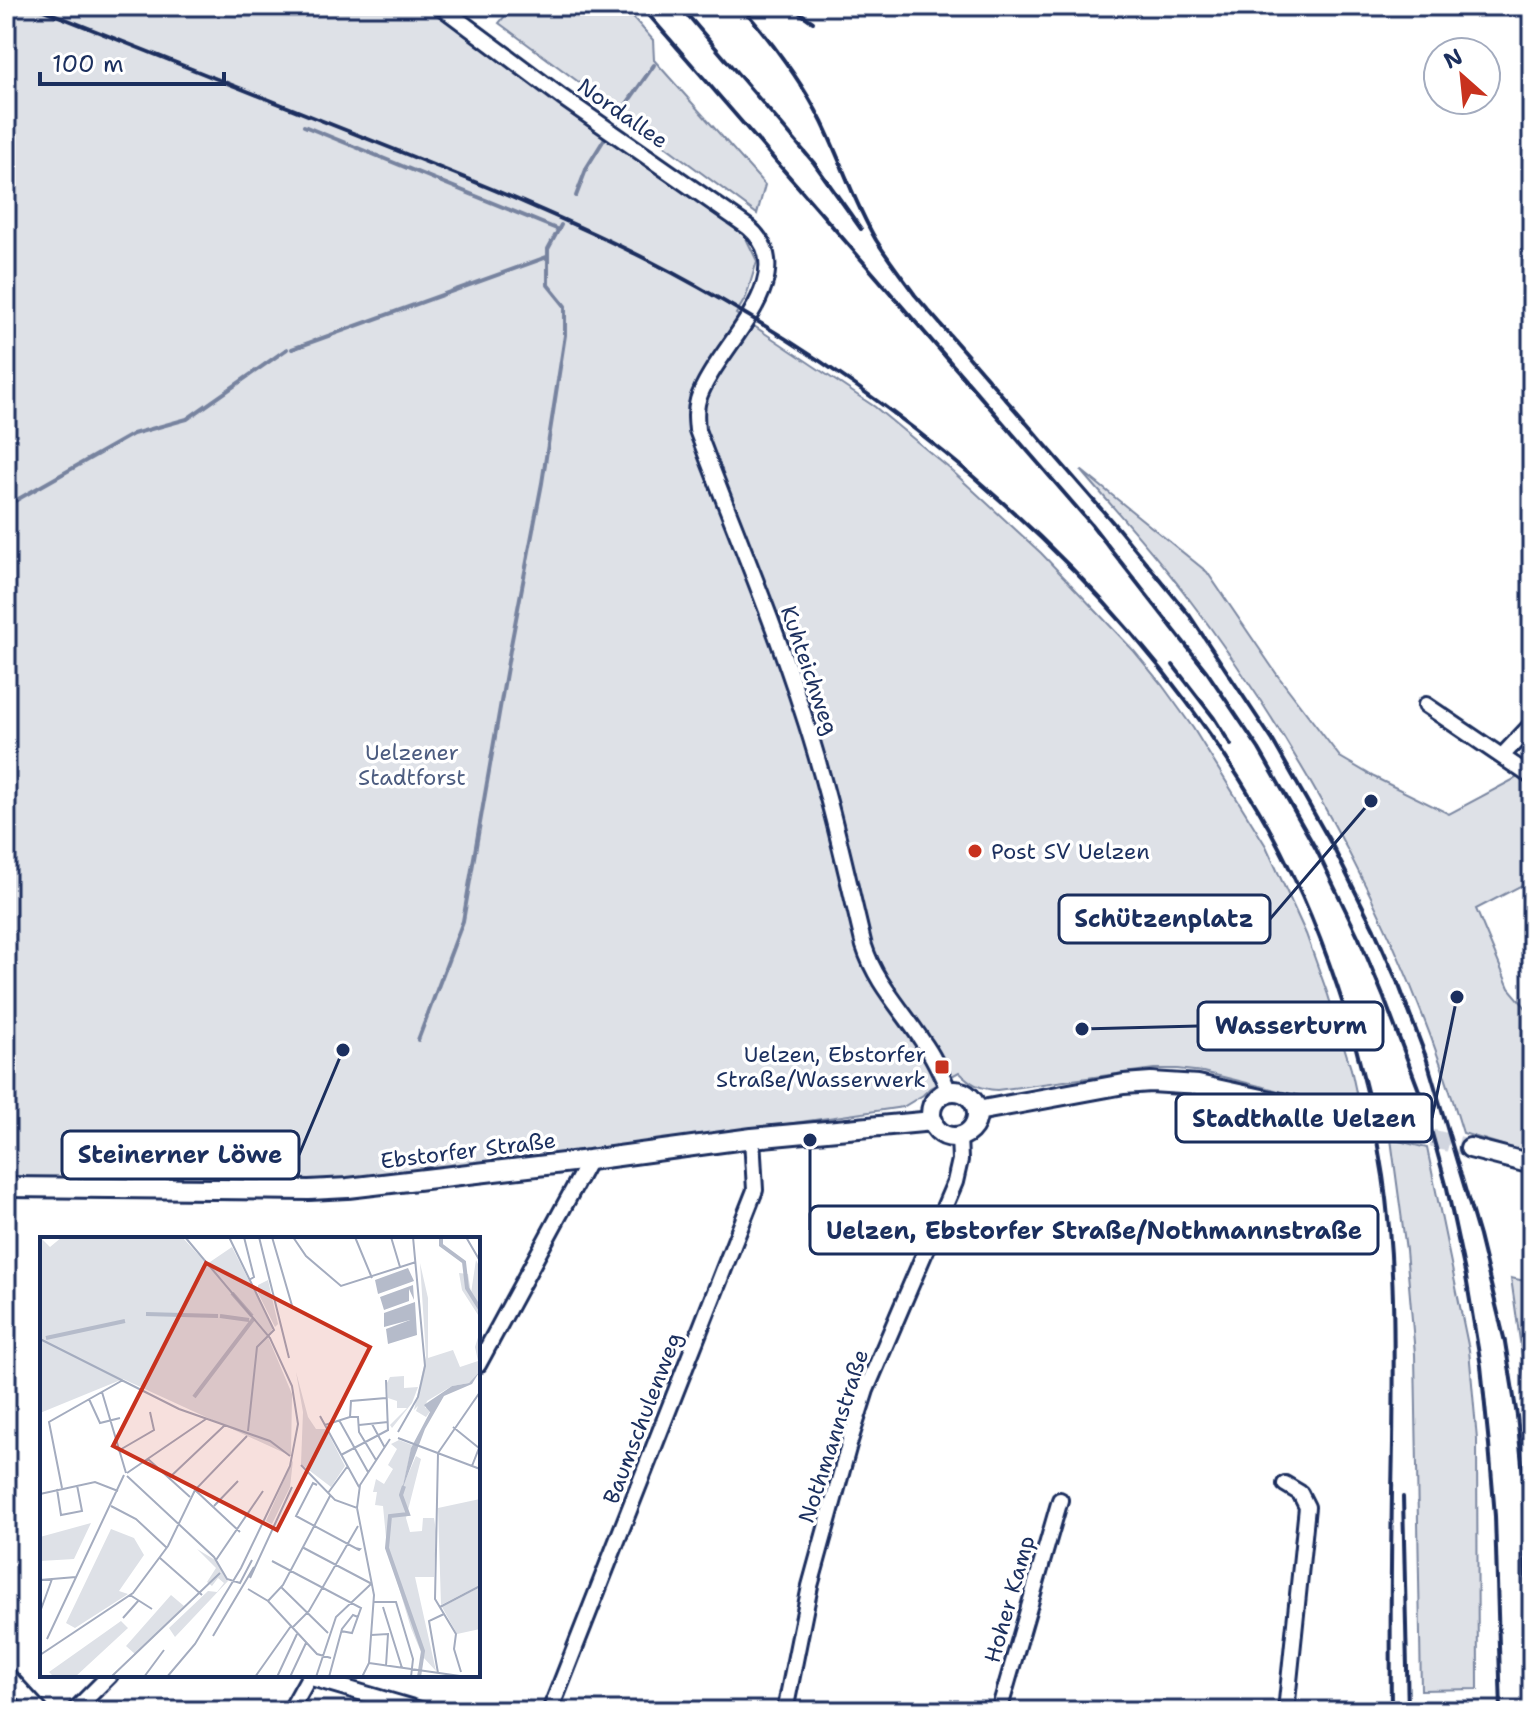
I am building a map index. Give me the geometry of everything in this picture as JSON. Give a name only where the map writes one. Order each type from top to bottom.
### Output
[{"type":"main road","points":[[977,1111],[1124,1084],[1164,1082],[1198,1085],[1353,1119]]},
{"type":"main road","points":[[949,1092],[971,1097],[977,1111],[973,1127],[959,1136],[943,1134],[933,1121],[933,1106],[949,1092]]},
{"type":"main road","name":"Ebstorfer Straße","points":[[6,1187],[348,1188],[752,1138],[933,1121]]},
{"type":"main road","points":[[1470,1148],[1532,1164]]},
{"type":"street","name":"Nordallee","points":[[440,6],[563,98],[748,227],[759,236],[769,264]]},
{"type":"street","name":"Kuhteichweg","points":[[769,264],[761,293],[698,399],[695,414],[697,430],[803,711],[870,964],[891,1000],[923,1041],[949,1092]]},
{"type":"street","points":[[1426,705],[1532,777]]},
{"type":"street","points":[[1502,756],[1532,724]]},
{"type":"street","name":"Nothmannstraße","points":[[785,1711],[810,1586],[850,1441],[866,1390],[955,1182],[960,1160],[959,1136]]},
{"type":"street","name":"Baumschulenweg","points":[[550,1711],[755,1190],[752,1138]]},
{"type":"street","points":[[480,1361],[589,1160]]},
{"type":"street","points":[[1285,1484],[1300,1493],[1307,1507],[1286,1711]]},
{"type":"street","name":"Hoher Kamp","points":[[999,1711],[1060,1500]]},
{"type":"street","points":[[6,1674],[40,1711]]},
{"type":"street","points":[[74,1711],[108,1677]]},
{"type":"street","points":[[290,1711],[308,1677]]},
{"type":"street","points":[[312,1677],[424,1711]]},
{"type":"green space","name":"Uelzener Stadtforst","points":[[6,6],[432,6],[744,234],[757,261],[746,297],[736,314],[875,407],[950,469],[1041,553],[1134,651],[1193,728],[1266,846],[1306,934],[1351,1069],[1360,1111],[1203,1072],[1177,1069],[1154,1069],[997,1090],[976,1085],[959,1072],[903,1107],[588,1153],[311,1182],[6,1178]]},
{"type":"green space","points":[[513,6],[623,6],[653,40],[654,60],[765,185],[757,214],[499,23]]},
{"type":"green space","points":[[1081,470],[1207,572],[1278,676],[1340,757],[1449,814],[1518,777],[1532,787],[1532,880],[1476,909],[1509,988],[1532,1015],[1532,1154],[1463,1133],[1440,1061],[1382,919],[1310,782],[1228,652],[1146,545]]},
{"type":"green space","points":[[1391,1139],[1427,1148],[1469,1350],[1477,1440],[1478,1689],[1421,1690],[1415,1354],[1406,1250]]},
{"type":"green space","points":[[1511,1278],[1532,1284],[1532,1425]]},
{"type":"waterway","points":[[621,112],[654,65]]},
{"type":"waterway","points":[[304,126],[559,230]]},
{"type":"waterway","points":[[576,196],[587,167],[605,138]]},
{"type":"waterway","points":[[418,1040],[463,921],[542,483],[565,335],[565,306],[548,285],[548,249],[561,225]]},
{"type":"waterway","points":[[292,349],[547,257]]},
{"type":"waterway","points":[[6,506],[133,434],[187,419],[287,349]]},
{"type":"tunnel","points":[[1353,1119],[1470,1148]]},
{"type":"railway","points":[[33,6],[525,203],[673,273],[844,377],[925,437],[1002,502],[1075,572],[1142,646],[1204,725],[1281,850],[1320,940],[1365,1082],[1383,1176],[1392,1276],[1391,1711]]},
{"type":"railway","points":[[641,6],[1091,524],[1207,672],[1259,749],[1316,849],[1384,998],[1423,1101],[1447,1188],[1481,1366],[1495,1516],[1501,1711]]},
{"type":"railway","points":[[680,6],[814,163],[861,229]]},
{"type":"railway","points":[[741,6],[775,47],[805,91],[868,226],[915,295],[1190,616],[1273,741],[1332,845],[1374,929],[1426,1057],[1479,1236],[1505,1342],[1523,1473],[1528,1711]]},
{"type":"railway","points":[[790,6],[813,22]]},
{"type":"railway","points":[[1173,665],[1231,745]]},
{"type":"railway","points":[[1403,1497],[1408,1711]]},
{"type":"place","name":"Schützenplatz","points":[[1371,801]]},
{"type":"place","name":"Post SV Uelzen","points":[[975,851]]},
{"type":"place","name":"Stadthalle Uelzen","points":[[1457,997]]},
{"type":"place","name":"Wasserturm","points":[[1082,1029]]},
{"type":"place","name":"Steinerner Löwe","points":[[343,1050]]},
{"type":"place","name":"Uelzen, Ebstorfer Straße/Wasserwerk","points":[[942,1067]]},
{"type":"place","name":"Uelzen, Ebstorfer Straße/Nothmannstraße","points":[[810,1140]]}]
